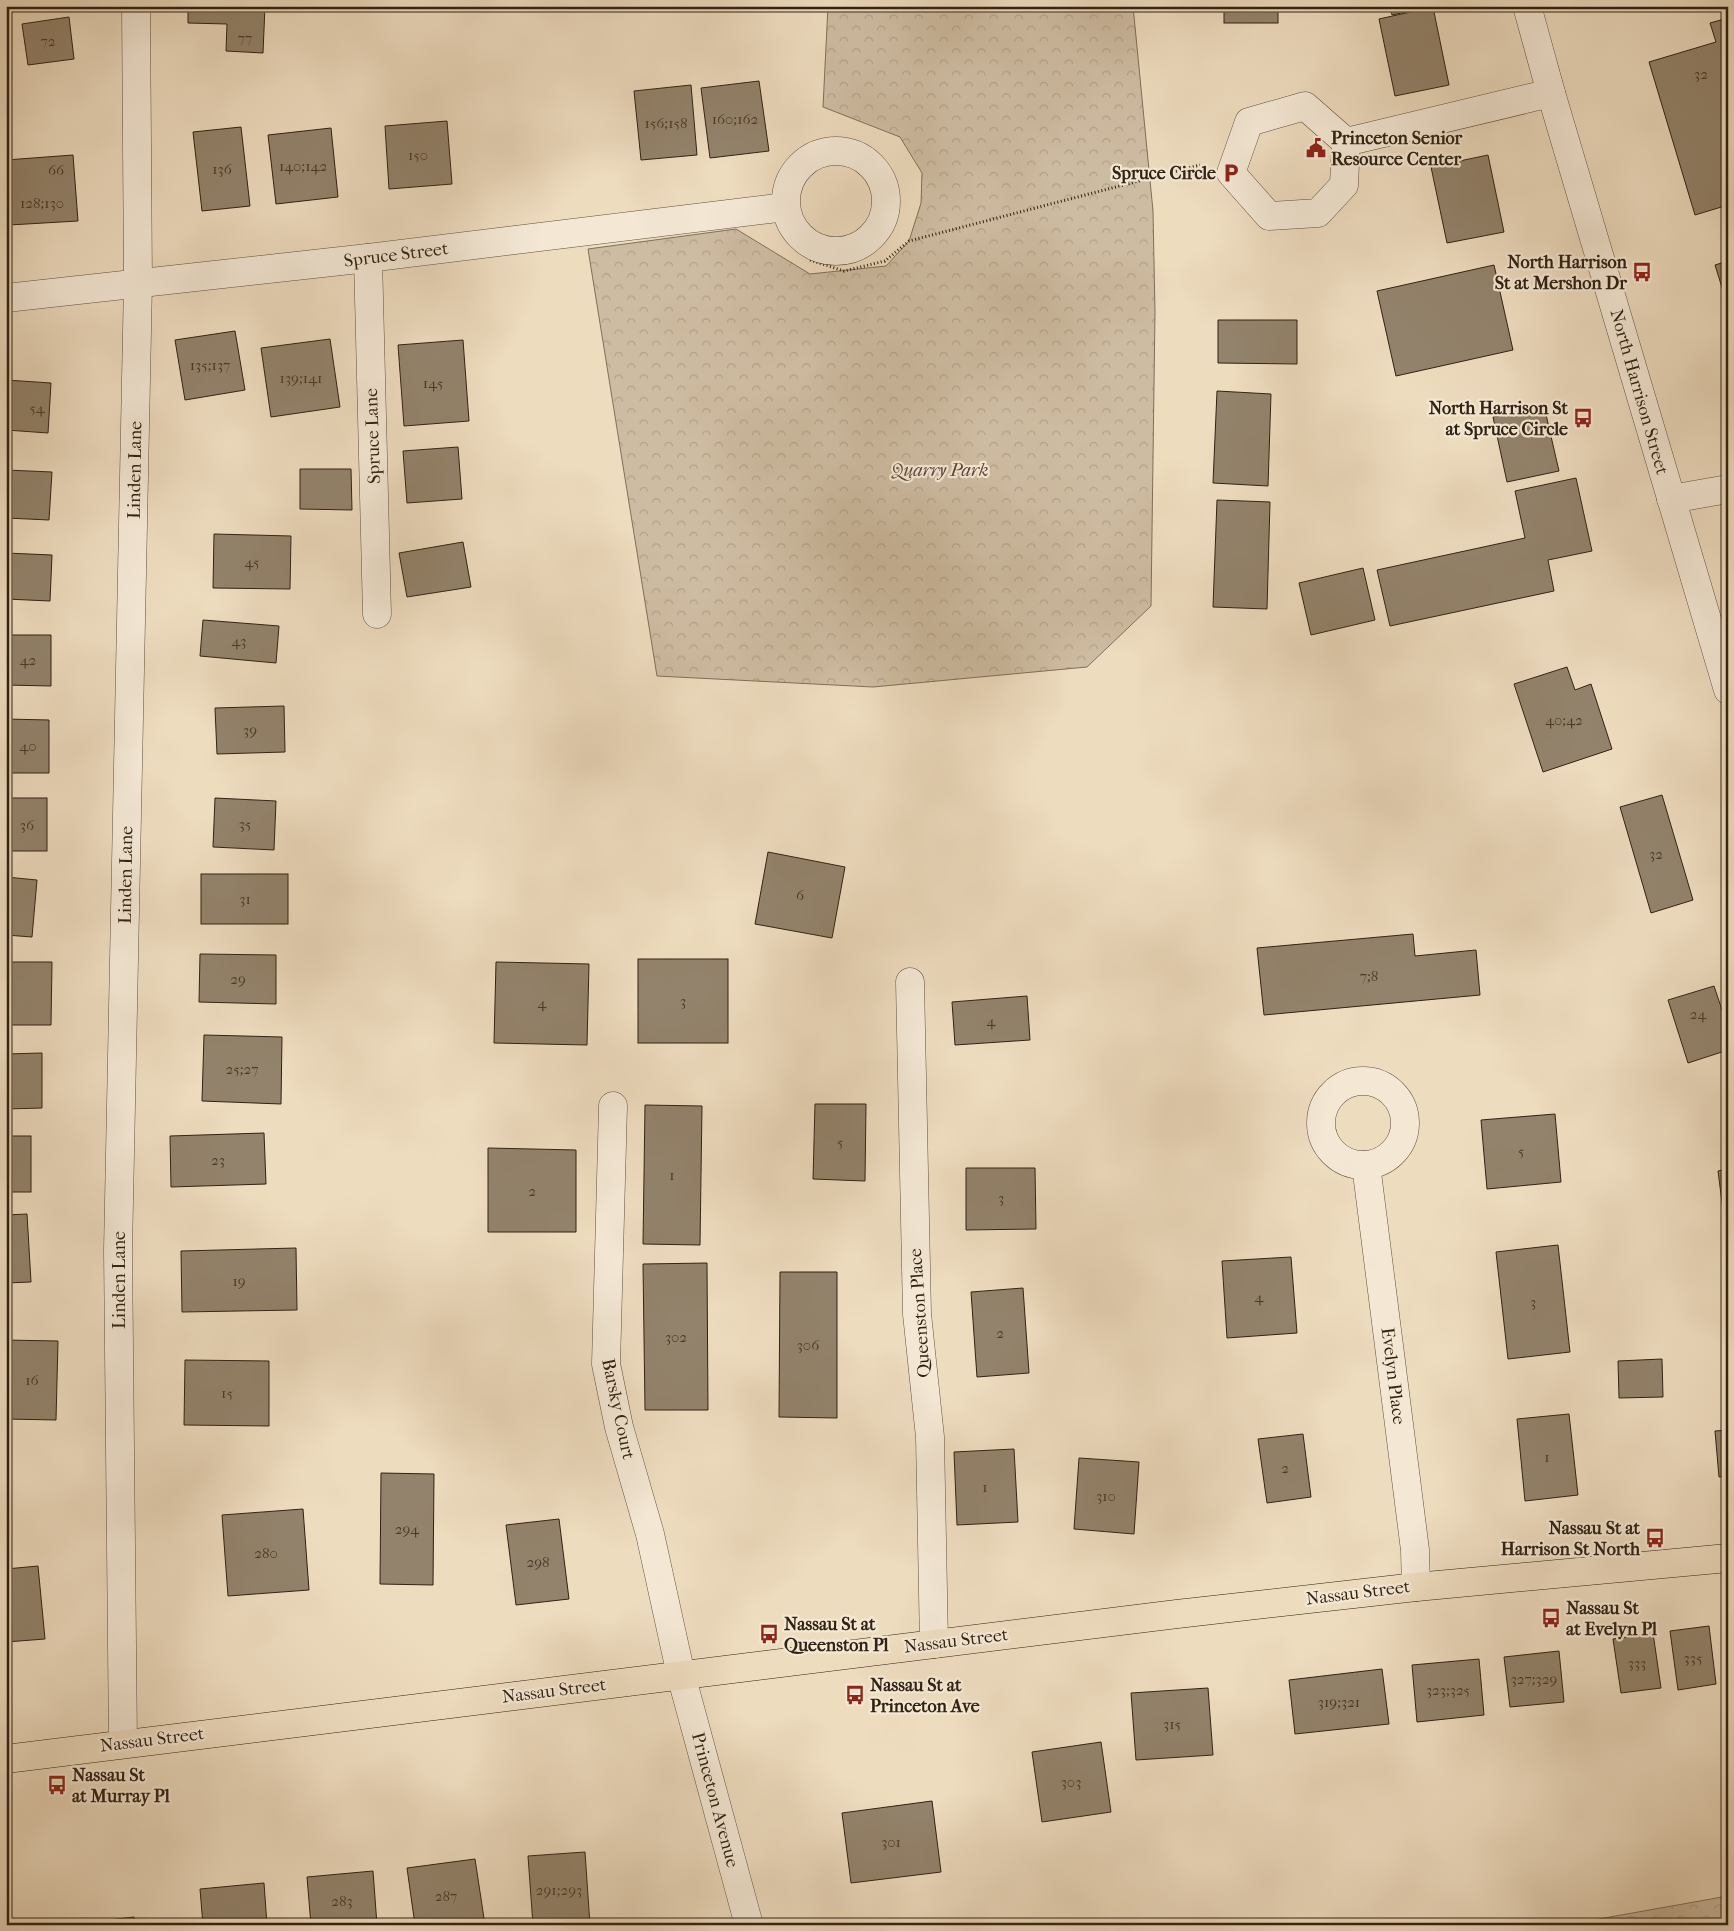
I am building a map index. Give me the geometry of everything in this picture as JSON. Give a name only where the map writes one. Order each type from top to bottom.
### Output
[{"type":"main road","name":"Nassau Street","points":[[6,1759],[1416,1586],[1728,1558]]},
{"type":"street","name":"Linden Lane","points":[[123,1744],[118,1250],[138,283],[136,6]]},
{"type":"street","name":"North Harrison Street","points":[[1527,6],[1551,93],[1728,690]]},
{"type":"street","points":[[1346,142],[1551,93]]},
{"type":"street","points":[[1305,106],[1346,142],[1344,186],[1318,213],[1269,216],[1231,173],[1248,122],[1305,106]]},
{"type":"street","name":"Spruce Street","points":[[6,298],[368,258],[786,207]]},
{"type":"street","name":"Spruce Lane","points":[[368,258],[377,614]]},
{"type":"street","points":[[1671,499],[1728,489]]},
{"type":"street","name":"Queenston Place","points":[[910,982],[917,1314],[930,1437],[934,1644]]},
{"type":"street","name":"Barsky Court","points":[[613,1106],[606,1364],[619,1427],[650,1534],[681,1675]]},
{"type":"street","name":"Evelyn Place","points":[[1366,1165],[1415,1550],[1416,1586]]},
{"type":"street","name":"Princeton Avenue","points":[[681,1675],[749,1925]]},
{"type":"path","points":[[810,260],[844,271],[885,261],[909,241],[1237,156]]},
{"type":"green space","name":"Quarry Park","points":[[828,6],[1133,6],[1153,211],[1155,312],[1151,606],[1087,667],[873,687],[657,676],[588,249],[736,229],[810,274],[886,266],[909,241],[921,203],[922,173],[900,137],[823,107]]},
{"type":"green space","points":[[1728,1896],[1728,1925],[1565,1925]]},
{"type":"building","points":[[188,6],[265,6],[263,53],[226,51],[227,24],[188,23]]},
{"type":"building","points":[[1224,6],[1278,6],[1278,23],[1224,23]]},
{"type":"building","points":[[1390,6],[1434,6],[1392,15]]},
{"type":"building","points":[[1433,7],[1449,85],[1395,96],[1379,19]]},
{"type":"building","points":[[69,17],[74,59],[28,65],[22,24]]},
{"type":"building","points":[[1728,18],[1728,205],[1695,215],[1649,62],[1716,42],[1710,23]]},
{"type":"building","points":[[759,81],[769,151],[710,158],[701,88]]},
{"type":"building","points":[[691,85],[697,155],[641,160],[634,91]]},
{"type":"building","points":[[447,121],[452,184],[389,189],[385,126]]},
{"type":"building","points":[[241,127],[250,206],[202,211],[193,132]]},
{"type":"building","points":[[331,128],[338,197],[276,204],[268,135]]},
{"type":"building","points":[[73,155],[78,221],[9,225],[6,160]]},
{"type":"building","points":[[1488,155],[1504,232],[1447,243],[1431,167]]},
{"type":"building","points":[[1728,261],[1728,307],[1715,265]]},
{"type":"building","points":[[1494,265],[1513,350],[1396,376],[1377,291]]},
{"type":"building","points":[[1218,320],[1297,320],[1297,364],[1218,363]]},
{"type":"building","points":[[235,331],[245,390],[185,400],[175,340]]},
{"type":"building","points":[[330,339],[340,407],[271,417],[261,348]]},
{"type":"building","points":[[463,340],[469,421],[404,426],[398,345]]},
{"type":"building","points":[[6,380],[51,383],[48,433],[6,430]]},
{"type":"building","points":[[1217,391],[1271,394],[1268,486],[1213,483]]},
{"type":"building","points":[[1544,406],[1559,471],[1507,482],[1493,417]]},
{"type":"building","points":[[458,447],[462,499],[407,503],[403,451]]},
{"type":"building","points":[[300,469],[351,469],[352,510],[300,509]]},
{"type":"building","points":[[6,470],[52,472],[49,520],[6,518]]},
{"type":"building","points":[[1576,478],[1592,551],[1548,560],[1554,591],[1390,626],[1377,570],[1525,538],[1515,491]]},
{"type":"building","points":[[1217,500],[1270,502],[1267,609],[1213,607]]},
{"type":"building","points":[[214,534],[291,536],[290,589],[213,588]]},
{"type":"building","points":[[463,542],[471,587],[407,597],[399,553]]},
{"type":"building","points":[[6,553],[52,555],[50,601],[6,599]]},
{"type":"building","points":[[1363,568],[1375,620],[1311,635],[1299,583]]},
{"type":"building","points":[[203,620],[279,626],[276,663],[200,656]]},
{"type":"building","points":[[6,635],[51,635],[51,686],[6,685]]},
{"type":"building","points":[[1567,667],[1575,690],[1591,684],[1612,749],[1543,772],[1514,684]]},
{"type":"building","points":[[284,706],[285,752],[217,754],[215,708]]},
{"type":"building","points":[[6,719],[49,720],[49,773],[6,773]]},
{"type":"building","points":[[1662,795],[1693,900],[1651,913],[1620,807]]},
{"type":"building","points":[[6,798],[47,798],[47,851],[6,851]]},
{"type":"building","points":[[215,798],[276,801],[274,850],[213,847]]},
{"type":"building","points":[[768,852],[845,867],[832,938],[755,924]]},
{"type":"building","points":[[201,874],[288,874],[288,924],[201,924]]},
{"type":"building","points":[[6,877],[37,880],[32,937],[6,935]]},
{"type":"building","points":[[1413,934],[1415,956],[1476,950],[1480,995],[1264,1015],[1257,948]]},
{"type":"building","points":[[200,954],[276,955],[276,1004],[199,1002]]},
{"type":"building","points":[[638,959],[728,959],[728,1043],[638,1043]]},
{"type":"building","points":[[6,962],[52,962],[51,1025],[6,1025]]},
{"type":"building","points":[[496,962],[589,964],[587,1045],[494,1043]]},
{"type":"building","points":[[1714,986],[1728,1028],[1728,1050],[1688,1063],[1668,1000]]},
{"type":"building","points":[[1027,996],[1030,1040],[955,1045],[952,1002]]},
{"type":"building","points":[[204,1035],[282,1037],[281,1104],[202,1101]]},
{"type":"building","points":[[42,1053],[42,1108],[6,1109],[6,1054]]},
{"type":"building","points":[[815,1104],[866,1104],[865,1181],[813,1179]]},
{"type":"building","points":[[645,1105],[702,1106],[700,1245],[643,1244]]},
{"type":"building","points":[[1555,1114],[1561,1182],[1487,1189],[1481,1120]]},
{"type":"building","points":[[264,1133],[266,1184],[171,1187],[170,1136]]},
{"type":"building","points":[[6,1136],[31,1136],[31,1192],[6,1192]]},
{"type":"building","points":[[488,1148],[576,1150],[576,1232],[488,1232]]},
{"type":"building","points":[[966,1168],[1035,1168],[1036,1229],[966,1230]]},
{"type":"building","points":[[1728,1169],[1728,1250],[1718,1171]]},
{"type":"building","points":[[27,1214],[31,1282],[6,1283],[6,1215]]},
{"type":"building","points":[[1558,1245],[1570,1352],[1508,1359],[1496,1252]]},
{"type":"building","points":[[296,1248],[297,1310],[182,1312],[181,1251]]},
{"type":"building","points":[[1291,1257],[1297,1333],[1227,1338],[1222,1261]]},
{"type":"building","points":[[707,1263],[708,1410],[645,1410],[643,1264]]},
{"type":"building","points":[[780,1272],[837,1272],[837,1418],[779,1417]]},
{"type":"building","points":[[1023,1288],[1029,1373],[977,1377],[971,1292]]},
{"type":"building","points":[[6,1340],[58,1341],[56,1420],[6,1419]]},
{"type":"building","points":[[1662,1359],[1663,1397],[1619,1398],[1618,1361]]},
{"type":"building","points":[[185,1360],[269,1361],[269,1426],[184,1425]]},
{"type":"building","points":[[1569,1414],[1578,1495],[1525,1501],[1517,1419]]},
{"type":"building","points":[[1728,1430],[1728,1476],[1719,1477],[1715,1431]]},
{"type":"building","points":[[1303,1434],[1311,1497],[1267,1503],[1258,1439]]},
{"type":"building","points":[[1014,1449],[1018,1522],[957,1525],[954,1452]]},
{"type":"building","points":[[1079,1458],[1139,1462],[1134,1534],[1074,1529]]},
{"type":"building","points":[[381,1473],[434,1474],[433,1585],[380,1584]]},
{"type":"building","points":[[303,1509],[309,1590],[228,1596],[222,1515]]},
{"type":"building","points":[[559,1519],[569,1599],[516,1605],[506,1525]]},
{"type":"building","points":[[38,1566],[45,1639],[6,1642],[6,1569]]},
{"type":"building","points":[[1709,1626],[1716,1684],[1678,1690],[1670,1631]]},
{"type":"building","points":[[1653,1633],[1661,1688],[1621,1693],[1613,1639]]},
{"type":"building","points":[[1559,1651],[1564,1702],[1510,1707],[1504,1657]]},
{"type":"building","points":[[1479,1659],[1484,1715],[1417,1722],[1412,1665]]},
{"type":"building","points":[[1382,1669],[1389,1724],[1295,1734],[1289,1680]]},
{"type":"building","points":[[1208,1688],[1213,1755],[1136,1760],[1131,1693]]},
{"type":"building","points":[[1101,1742],[1111,1812],[1042,1822],[1032,1752]]},
{"type":"building","points":[[932,1801],[941,1872],[851,1883],[842,1813]]},
{"type":"building","points":[[585,1852],[590,1925],[533,1925],[528,1856]]},
{"type":"building","points":[[475,1859],[485,1925],[415,1925],[407,1868]]},
{"type":"building","points":[[373,1871],[377,1925],[311,1925],[307,1877]]},
{"type":"building","points":[[264,1883],[267,1925],[203,1925],[200,1889]]},
{"type":"building","points":[[134,1917],[135,1925],[68,1925]]},
{"type":"place","name":"Princeton Senior Resource Center","points":[[1316,148]]},
{"type":"place","name":"Spruce Circle","points":[[1231,173]]},
{"type":"place","name":"North Harrison St at Mershon Dr","points":[[1642,272]]},
{"type":"place","name":"North Harrison St at Spruce Circle","points":[[1583,418]]},
{"type":"place","name":"Nassau St at Harrison St North","points":[[1655,1538]]},
{"type":"place","name":"Nassau St at Evelyn Pl","points":[[1551,1618]]},
{"type":"place","name":"Nassau St at Queenston Pl","points":[[769,1634]]},
{"type":"place","name":"Nassau St at Princeton Ave","points":[[855,1695]]},
{"type":"place","name":"Nassau St at Murray Pl","points":[[57,1785]]}]
